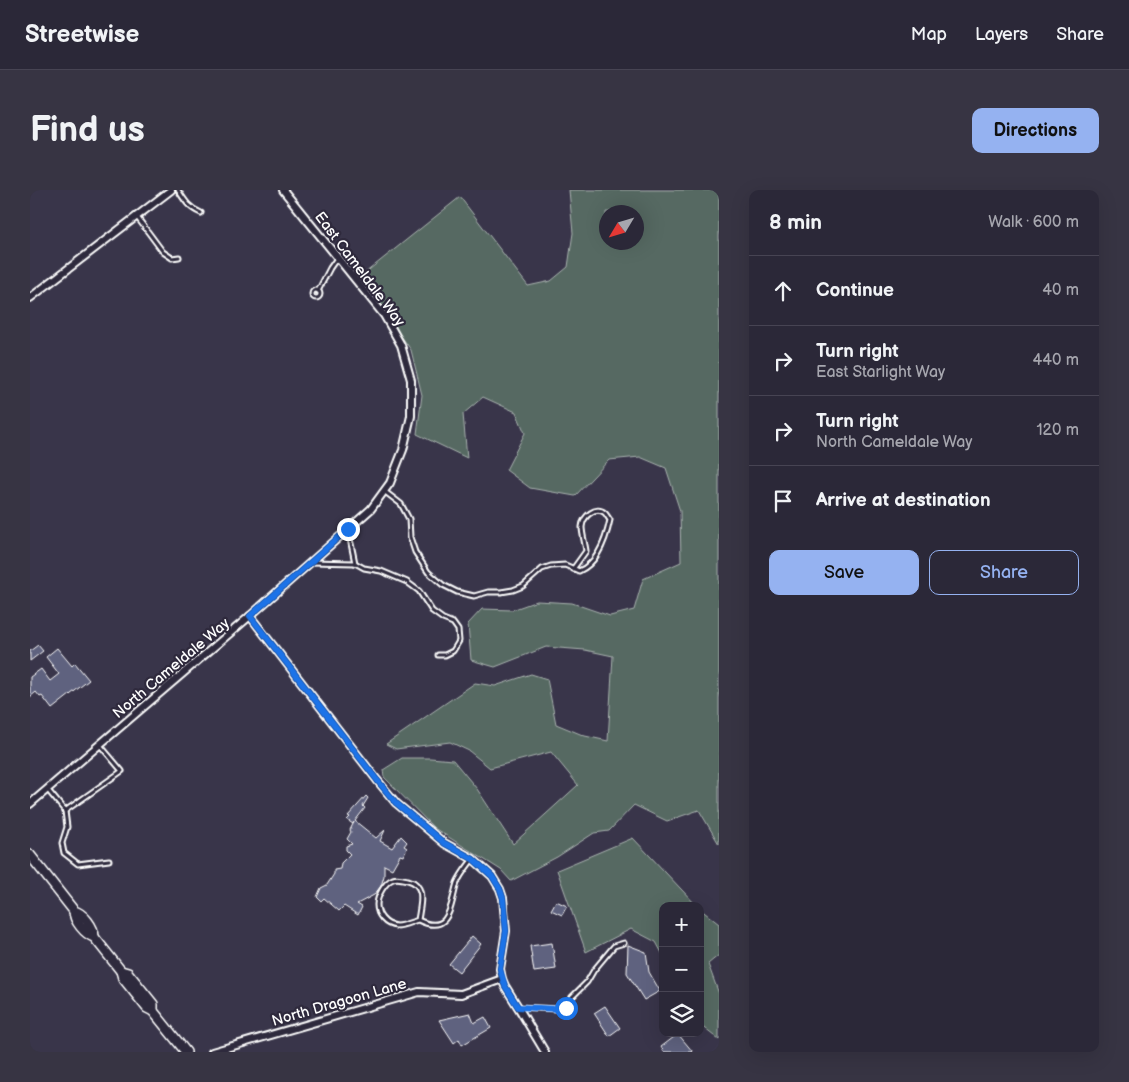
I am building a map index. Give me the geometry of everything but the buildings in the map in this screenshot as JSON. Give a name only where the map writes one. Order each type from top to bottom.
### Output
[{"type":"street","points":[[30,298],[172,190]]},
{"type":"street","name":"East Cameldale Way","points":[[283,190],[384,315],[402,345],[411,380],[411,416],[403,450],[390,483],[370,509]]},
{"type":"street","name":"North Cameldale Way","points":[[30,804],[250,616],[370,509]]},
{"type":"street","points":[[250,616],[396,803],[444,843],[473,859],[492,876],[503,898],[506,931],[500,969],[502,979],[545,1052]]},
{"type":"street","points":[[30,855],[74,911],[74,918],[88,935],[94,936],[122,971],[123,978],[147,1008],[153,1010],[186,1052]]},
{"type":"street","name":"North Dragoon Lane","points":[[212,1052],[419,992],[461,994],[502,979]]},
{"type":"lane","points":[[178,190],[186,203],[201,213]]},
{"type":"lane","points":[[136,217],[162,252],[172,258],[179,257]]},
{"type":"lane","points":[[318,291],[338,257]]},
{"type":"lane","points":[[384,491],[401,504],[409,519],[410,537],[415,552],[428,572],[443,585],[457,592],[474,596],[488,592],[513,590],[523,586],[542,569],[551,566],[564,565],[574,569],[579,571],[586,567],[599,552],[605,541],[610,520],[606,514],[594,510],[587,515],[582,527],[586,551],[574,569]]},
{"type":"lane","points":[[348,529],[355,563]]},
{"type":"lane","points":[[311,562],[355,563],[364,568],[381,571],[407,582],[418,591],[432,611],[453,623],[458,630],[459,640],[453,651],[445,655],[438,654]]},
{"type":"lane","points":[[65,811],[122,772],[99,744]]},
{"type":"lane","points":[[47,789],[65,811],[67,827],[62,842],[64,853],[78,864],[109,860]]},
{"type":"lane","points":[[418,920],[421,893],[417,885],[413,882],[397,878],[388,882],[382,890],[377,905],[378,912],[386,923],[394,926],[405,925],[418,920],[427,924],[437,925],[444,921],[450,911],[458,882],[473,859]]},
{"type":"lane","points":[[518,1007],[566,1008],[572,997],[587,982],[594,970],[614,946],[624,943]]},
{"type":"green space","points":[[569,190],[719,190],[719,844],[699,810],[667,821],[634,805],[609,831],[594,833],[557,857],[511,881],[501,870],[434,828],[384,777],[383,770],[402,758],[453,760],[477,789],[513,844],[578,785],[551,752],[490,768],[469,751],[450,742],[396,749],[386,744],[475,683],[495,686],[531,674],[547,679],[556,724],[585,736],[608,741],[613,656],[585,650],[546,647],[495,667],[471,660],[468,624],[482,609],[512,610],[537,601],[572,603],[610,616],[634,610],[643,579],[681,562],[680,511],[666,468],[640,457],[609,460],[575,496],[530,488],[506,470],[525,433],[516,412],[483,397],[463,414],[467,458],[417,434],[422,395],[411,350],[360,277],[460,197],[528,286],[551,281],[568,267],[573,233]]},
{"type":"green space","points":[[633,838],[693,902],[659,902],[659,948],[656,942],[631,929],[586,952],[557,870]]},
{"type":"green space","points":[[704,912],[719,924],[719,955],[708,964],[719,994],[719,1040],[704,1028]]},
{"type":"route","points":[[348,529],[250,616],[396,803],[444,843],[473,859],[492,876],[503,898],[506,920],[500,969],[505,986],[518,1007],[566,1008]]}]
